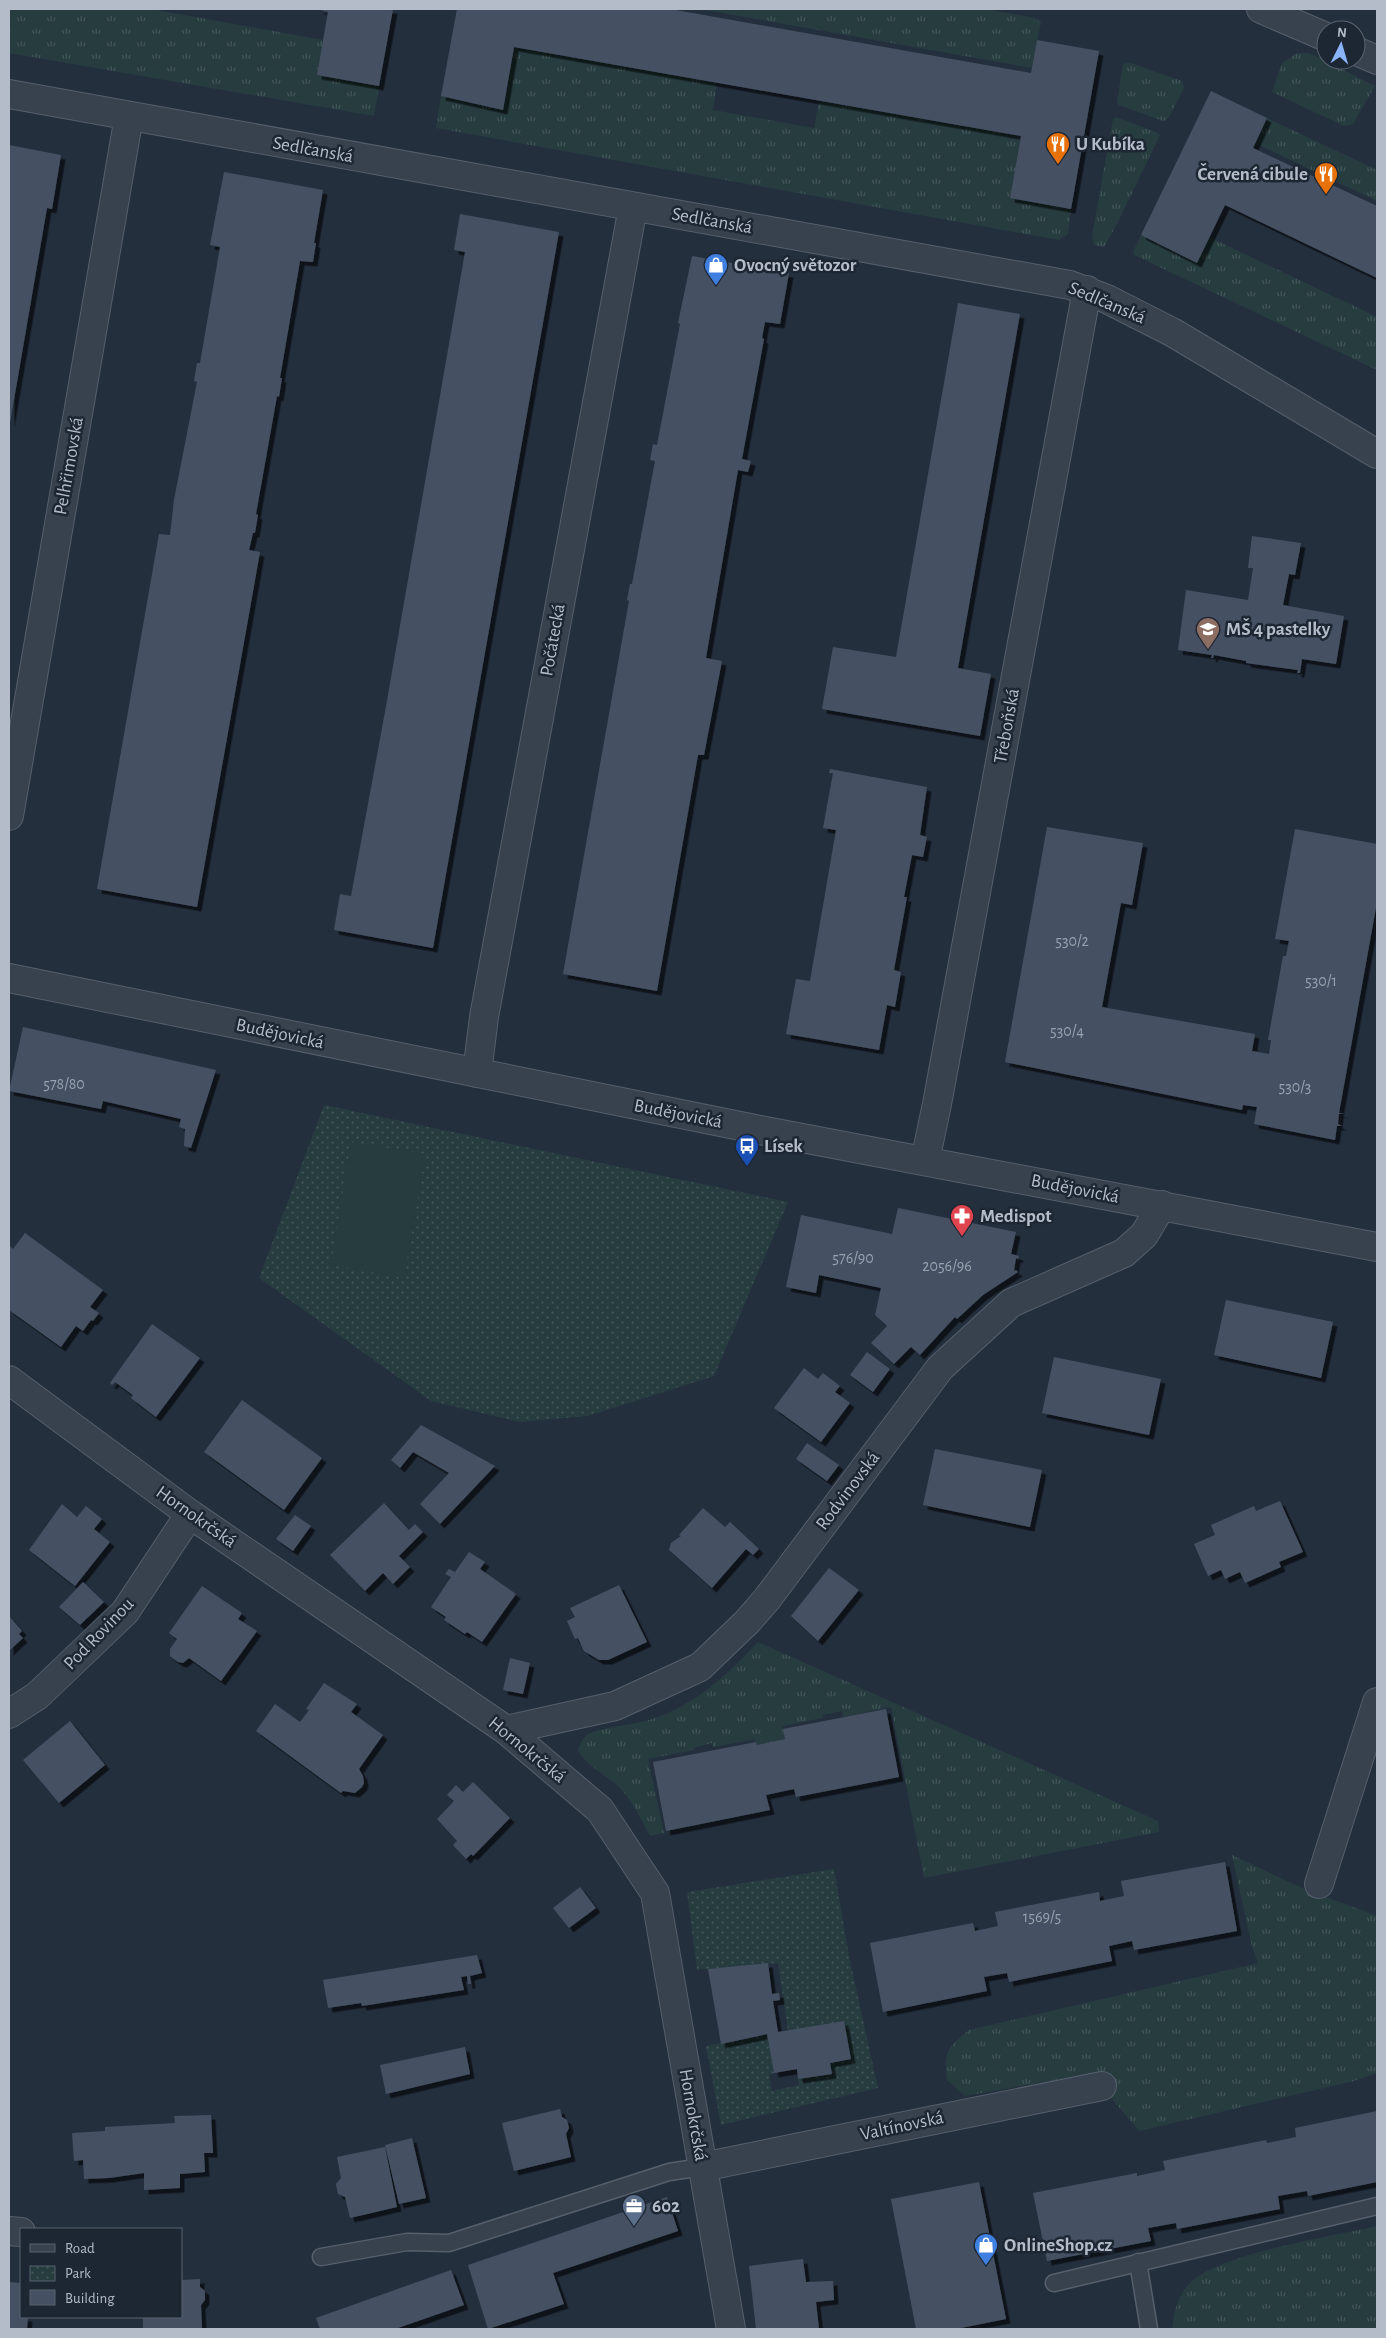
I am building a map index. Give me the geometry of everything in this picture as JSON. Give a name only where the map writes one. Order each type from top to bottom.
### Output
[{"type":"street","points":[[1261,9],[1316,33]]},
{"type":"street","name":"Sedlčanská","points":[[9,94],[1040,279],[1087,290],[1172,332],[1377,454]]},
{"type":"street","name":"Pelhřimovská","points":[[9,816],[130,116]]},
{"type":"street","name":"Počátecká","points":[[476,1073],[487,998],[633,207]]},
{"type":"street","name":"Třeboňská","points":[[924,1161],[937,1104],[1087,290]]},
{"type":"street","name":"Budějovická","points":[[9,978],[765,1131],[1377,1247]]},
{"type":"street","name":"Rodvinovská","points":[[506,1730],[615,1706],[700,1667],[767,1600],[940,1368],[1011,1304],[1124,1253],[1144,1235],[1162,1205]]},
{"type":"street","name":"Hornokrčská","points":[[9,1380],[190,1514],[506,1730],[600,1810],[655,1893],[731,2329]]},
{"type":"street","name":"Pod Rovinou","points":[[9,1714],[37,1696],[125,1612],[190,1514]]},
{"type":"street","points":[[1319,1884],[1377,1702]]},
{"type":"street","name":"Valtínovská","points":[[702,2167],[1102,2086]]},
{"type":"lane","points":[[321,2257],[407,2242],[449,2243],[669,2172],[702,2167]]},
{"type":"lane","points":[[1054,2283],[1377,2206]]},
{"type":"lane","points":[[1138,2262],[1149,2329]]},
{"type":"green space","points":[[9,9],[151,9],[323,40],[317,75],[379,86],[374,116],[9,53]]},
{"type":"green space","points":[[700,9],[986,9],[1035,18],[1041,22],[1032,68]]},
{"type":"green space","points":[[514,47],[717,82],[713,110],[814,128],[819,100],[1021,136],[1010,198],[1071,209],[1068,234],[1059,240],[436,128],[441,96],[503,110]]},
{"type":"green space","points":[[1297,53],[1308,53],[1316,56],[1316,70],[1344,70],[1375,86],[1353,124],[1344,126],[1272,92],[1282,63]]},
{"type":"green space","points":[[1128,62],[1182,81],[1184,88],[1168,119],[1163,121],[1119,105],[1117,102],[1123,64]]},
{"type":"green space","points":[[1116,117],[1160,135],[1104,247],[1094,245],[1092,235],[1113,119]]},
{"type":"green space","points":[[1267,118],[1377,170],[1377,201],[1255,143]]},
{"type":"green space","points":[[1141,235],[1197,262],[1209,237],[1377,317],[1377,370],[1134,255],[1133,252]]},
{"type":"green space","points":[[324,1105],[788,1202],[714,1376],[588,1416],[519,1422],[431,1401],[259,1278]]},
{"type":"green space","points":[[351,1142],[425,1154],[404,1278],[331,1265]]},
{"type":"green space","points":[[758,1642],[1158,1821],[1159,1832],[924,1878],[891,1707],[843,1717],[842,1711],[823,1715],[823,1718],[782,1726],[785,1739],[757,1745],[755,1739],[713,1747],[712,1743],[694,1748],[694,1750],[648,1759],[664,1833],[650,1836],[623,1791],[581,1756],[578,1750],[582,1741],[587,1735],[595,1732],[649,1720],[665,1715],[680,1707],[722,1678]]},
{"type":"green space","points":[[1232,1855],[1302,1888],[1377,1916],[1377,2073],[1354,2081],[1139,2131],[1091,2074],[965,2096],[947,2080],[946,2063],[949,2051],[956,2041],[969,2030],[1258,1963],[1252,1947]]},
{"type":"green space","points":[[834,1869],[849,1956],[878,2088],[721,2125],[706,2046],[767,2034],[774,2073],[769,2074],[772,2091],[799,2085],[798,2079],[832,2074],[830,2063],[851,2058],[844,2021],[788,2031],[778,1963],[697,1970],[687,1892]]},
{"type":"green space","points":[[1377,2226],[1377,2329],[1172,2329],[1175,2311],[1182,2294],[1189,2284],[1203,2273],[1249,2255]]},
{"type":"building","points":[[317,9],[393,9],[379,86],[317,75],[328,12]]},
{"type":"building","points":[[457,9],[670,9],[1031,73],[1037,40],[1099,51],[1071,209],[1010,198],[1021,136],[514,47],[503,110],[441,96]]},
{"type":"building","points":[[1211,91],[1267,118],[1253,148],[1377,206],[1377,278],[1225,205],[1197,263],[1141,235]]},
{"type":"building","points":[[9,145],[61,155],[52,209],[47,208],[10,423]]},
{"type":"building","points":[[224,172],[323,190],[314,243],[316,243],[313,262],[300,261],[280,378],[282,378],[279,397],[277,396],[256,514],[258,515],[255,533],[253,533],[249,550],[260,552],[197,907],[97,889],[159,534],[170,535],[174,500],[197,382],[194,381],[197,363],[200,363],[220,247],[210,245]]},
{"type":"building","points":[[460,214],[559,232],[433,948],[334,930],[340,894],[351,896],[385,712],[465,252],[454,250]]},
{"type":"building","points":[[692,256],[789,273],[780,324],[765,322],[762,338],[764,339],[742,459],[751,461],[748,472],[738,470],[706,658],[722,661],[704,755],[698,755],[657,991],[563,974],[629,601],[627,600],[630,584],[632,584],[655,461],[650,460],[653,444],[657,445],[680,324],[678,323]]},
{"type":"building","points":[[958,303],[1020,314],[958,668],[991,674],[980,736],[822,709],[833,647],[896,657]]},
{"type":"building","points":[[1252,536],[1301,543],[1295,575],[1289,574],[1283,605],[1344,616],[1336,664],[1302,659],[1300,673],[1297,673],[1298,670],[1246,663],[1246,661],[1214,655],[1211,658],[1212,655],[1178,650],[1186,590],[1248,600],[1253,568],[1248,568]]},
{"type":"building","points":[[830,769],[927,787],[920,835],[927,837],[923,857],[912,855],[904,897],[907,897],[894,970],[901,972],[895,1007],[887,1005],[879,1050],[786,1034],[796,979],[810,981],[836,830],[823,828],[833,773],[829,773]]},
{"type":"building","points":[[1047,827],[1143,843],[1132,905],[1121,903],[1102,1007],[1255,1034],[1252,1051],[1269,1054],[1271,1040],[1268,1040],[1283,956],[1286,956],[1289,941],[1275,939],[1295,829],[1377,844],[1377,902],[1339,1113],[1344,1114],[1339,1114],[1338,1124],[1342,1126],[1337,1126],[1335,1140],[1254,1124],[1257,1107],[1243,1105],[1242,1110],[1005,1062]]},
{"type":"building","points":[[23,1027],[216,1070],[191,1148],[184,1146],[185,1129],[179,1127],[181,1119],[103,1101],[101,1109],[9,1091]]},
{"type":"building","points":[[898,1208],[1016,1232],[1011,1254],[1019,1256],[1018,1259],[1016,1258],[1014,1271],[1018,1272],[983,1295],[957,1319],[955,1317],[920,1355],[911,1347],[894,1364],[871,1343],[887,1326],[875,1315],[881,1288],[819,1275],[816,1293],[786,1287],[801,1215],[892,1234]]},
{"type":"building","points":[[25,1233],[103,1290],[90,1307],[99,1313],[83,1331],[76,1326],[61,1347],[9,1310],[9,1245],[13,1249]]},
{"type":"building","points":[[1226,1300],[1333,1322],[1321,1378],[1214,1355]]},
{"type":"building","points":[[152,1324],[200,1358],[156,1417],[131,1398],[133,1395],[115,1382],[112,1385],[110,1383]]},
{"type":"building","points":[[867,1352],[890,1369],[873,1392],[850,1375]]},
{"type":"building","points":[[1054,1357],[1161,1379],[1149,1435],[1042,1413]]},
{"type":"building","points":[[804,1368],[818,1379],[823,1373],[840,1386],[835,1392],[850,1403],[821,1442],[774,1408]]},
{"type":"building","points":[[242,1400],[322,1458],[284,1510],[204,1452]]},
{"type":"building","points":[[421,1425],[495,1466],[440,1524],[420,1504],[449,1473],[413,1452],[400,1468],[391,1460]]},
{"type":"building","points":[[807,1443],[839,1465],[827,1481],[796,1459]]},
{"type":"building","points":[[935,1449],[1042,1470],[1030,1527],[923,1505]]},
{"type":"building","points":[[1280,1501],[1303,1552],[1279,1562],[1281,1567],[1245,1583],[1240,1572],[1225,1579],[1221,1570],[1208,1576],[1194,1544],[1215,1535],[1211,1525],[1254,1506],[1256,1511]]},
{"type":"building","points":[[384,1503],[409,1530],[415,1524],[423,1532],[399,1556],[410,1567],[393,1584],[383,1573],[365,1591],[330,1555]]},
{"type":"building","points":[[62,1504],[77,1517],[86,1506],[102,1519],[94,1529],[110,1542],[75,1586],[29,1550]]},
{"type":"building","points":[[703,1508],[725,1527],[730,1522],[759,1549],[753,1555],[746,1549],[712,1588],[669,1550],[671,1543],[681,1536],[679,1535]]},
{"type":"building","points":[[295,1515],[311,1526],[293,1551],[276,1539]]},
{"type":"building","points":[[469,1552],[485,1562],[480,1569],[516,1594],[482,1642],[467,1632],[465,1634],[444,1620],[446,1617],[431,1607],[451,1577],[445,1574],[449,1569],[455,1572]]},
{"type":"building","points":[[829,1568],[859,1590],[818,1641],[791,1616]]},
{"type":"building","points":[[83,1582],[104,1602],[80,1625],[59,1607]]},
{"type":"building","points":[[619,1585],[647,1642],[608,1660],[599,1660],[584,1651],[578,1638],[575,1639],[567,1621],[575,1617],[570,1608]]},
{"type":"building","points":[[202,1586],[242,1613],[238,1619],[257,1631],[221,1681],[189,1658],[183,1663],[170,1656],[170,1649],[177,1639],[169,1633]]},
{"type":"building","points":[[9,1616],[22,1631],[19,1634],[23,1638],[9,1651]]},
{"type":"building","points":[[510,1658],[530,1663],[523,1694],[503,1690]]},
{"type":"building","points":[[324,1683],[357,1704],[351,1712],[383,1735],[359,1769],[364,1783],[355,1793],[343,1791],[341,1793],[256,1731],[275,1704],[300,1722],[309,1710],[306,1709]]},
{"type":"building","points":[[886,1709],[899,1777],[796,1797],[794,1789],[766,1795],[770,1810],[666,1831],[653,1762],[756,1742],[757,1745],[785,1739],[783,1729]]},
{"type":"building","points":[[70,1721],[105,1765],[59,1803],[23,1760]]},
{"type":"building","points":[[473,1782],[510,1818],[473,1856],[471,1854],[466,1859],[453,1845],[457,1841],[437,1819],[454,1801],[447,1795],[456,1785],[463,1792]]},
{"type":"building","points":[[1225,1862],[1237,1931],[1134,1950],[1132,1941],[1109,1946],[1112,1961],[1009,1982],[1007,1973],[984,1977],[987,1991],[883,2012],[870,1943],[973,1923],[975,1931],[998,1926],[995,1912],[1099,1892],[1100,1901],[1124,1896],[1121,1881]]},
{"type":"building","points":[[580,1887],[596,1908],[569,1928],[553,1908]]},
{"type":"building","points":[[477,1955],[482,1973],[470,1976],[471,1984],[468,1984],[467,1976],[461,1977],[464,1990],[362,2006],[361,2003],[328,2008],[323,1980]]},
{"type":"building","points":[[768,1963],[772,1994],[779,1993],[780,2000],[773,2001],[778,2032],[844,2021],[851,2059],[830,2063],[832,2074],[798,2079],[797,2069],[774,2073],[767,2034],[721,2044],[708,1969]]},
{"type":"building","points":[[465,2047],[470,2074],[386,2094],[380,2065]]},
{"type":"building","points":[[560,2109],[562,2117],[567,2120],[569,2128],[566,2134],[571,2157],[514,2171],[502,2123]]},
{"type":"building","points":[[1377,2111],[1377,2182],[1308,2196],[1307,2191],[1278,2196],[1280,2209],[1177,2229],[1176,2223],[1148,2228],[1151,2241],[1047,2261],[1033,2193],[1137,2173],[1137,2176],[1165,2170],[1163,2161],[1266,2140],[1267,2143],[1296,2137],[1295,2128]]},
{"type":"building","points":[[211,2115],[213,2153],[204,2153],[205,2172],[180,2174],[180,2188],[144,2190],[144,2173],[84,2179],[83,2160],[74,2161],[72,2133],[105,2131],[105,2127],[175,2123],[174,2116]]},
{"type":"building","points":[[412,2138],[426,2198],[399,2204],[385,2145]]},
{"type":"building","points":[[385,2147],[397,2207],[350,2218],[345,2197],[338,2194],[336,2184],[341,2178],[337,2157]]},
{"type":"building","points":[[979,2182],[1006,2319],[956,2329],[916,2329],[891,2199]]},
{"type":"building","points":[[667,2197],[678,2231],[553,2273],[564,2304],[488,2329],[468,2265]]},
{"type":"building","points":[[803,2259],[806,2282],[833,2281],[834,2300],[816,2302],[819,2329],[756,2329],[749,2266]]},
{"type":"building","points":[[451,2270],[464,2305],[395,2329],[320,2329],[316,2318]]},
{"type":"building","points":[[200,2279],[200,2287],[205,2291],[205,2300],[201,2305],[202,2329],[143,2329],[143,2318],[182,2318],[182,2280]]},
{"type":"building","points":[[9,2282],[20,2283],[20,2318],[28,2318],[27,2329],[9,2329]]},
{"type":"place","name":"U Kubíka","points":[[1058,165]]},
{"type":"place","name":"Červená cibule","points":[[1326,195]]},
{"type":"place","name":"Ovocný světozor","points":[[716,286]]},
{"type":"place","name":"MŠ 4 pastelky","points":[[1208,650]]},
{"type":"place","name":"Lísek","points":[[747,1167]]},
{"type":"place","name":"Medispot","points":[[962,1237]]},
{"type":"place","name":"602","points":[[634,2227]]},
{"type":"place","name":"OnlineShop.cz","points":[[986,2266]]}]
